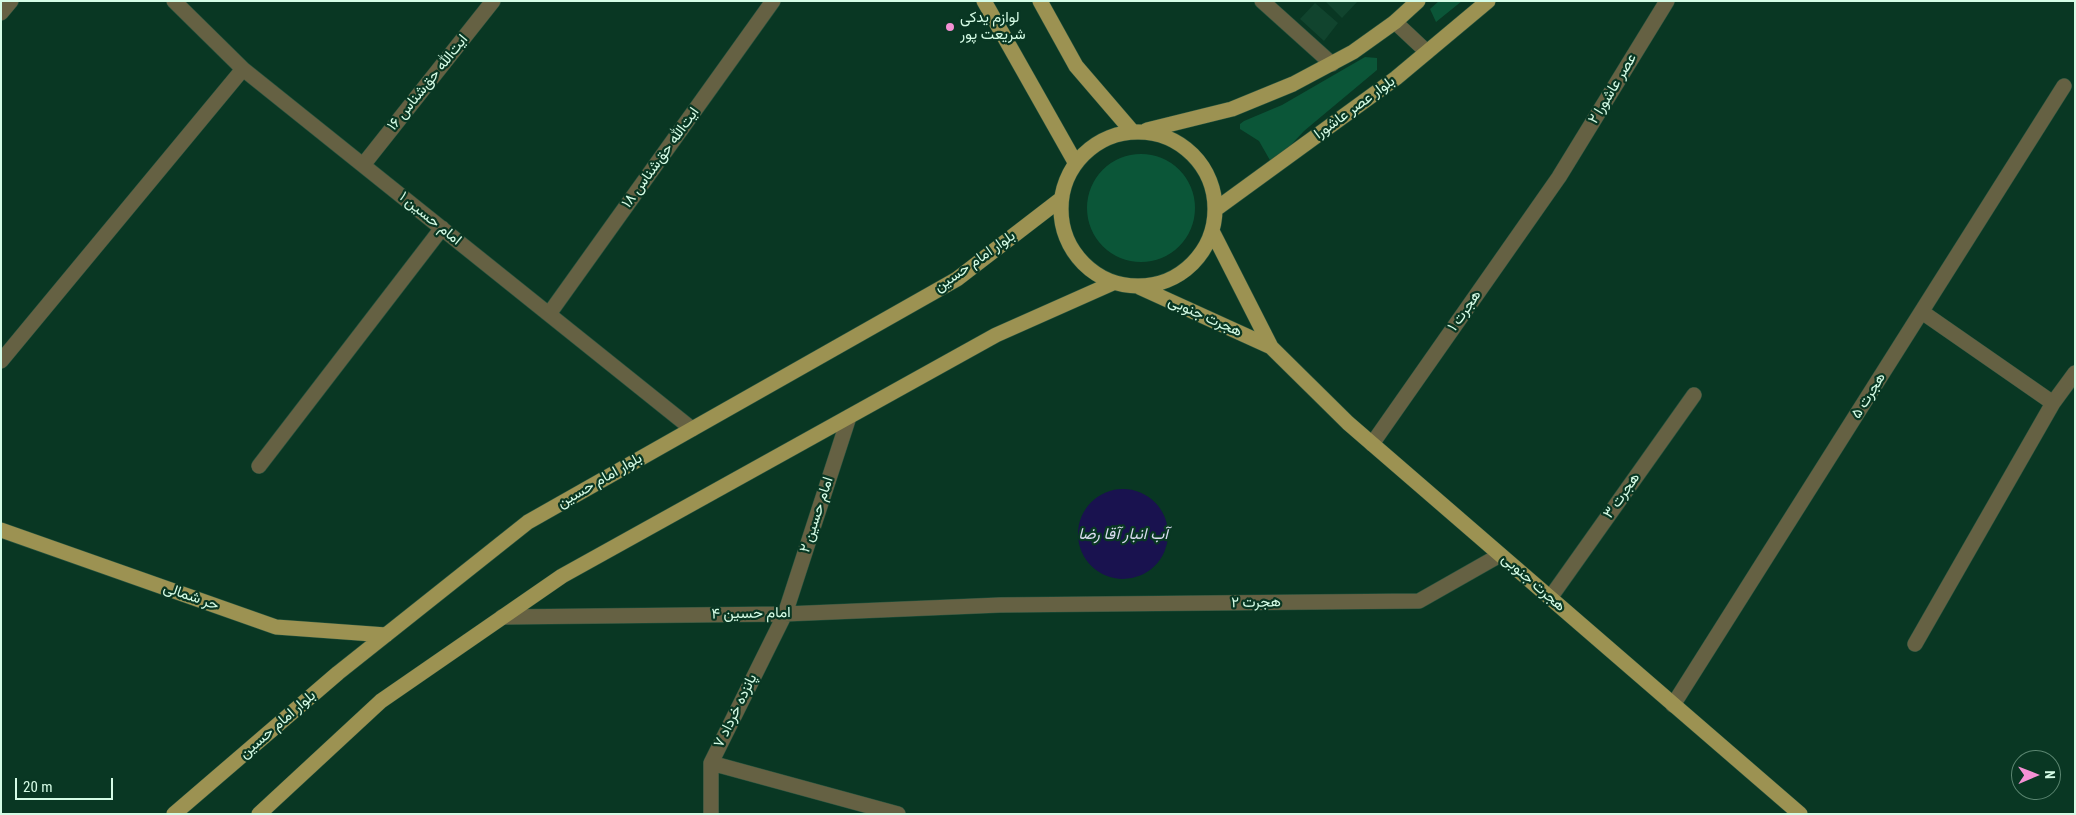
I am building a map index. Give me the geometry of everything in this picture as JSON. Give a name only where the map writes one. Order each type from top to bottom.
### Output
[{"type":"main road","points":[[984,1],[1075,162]]},
{"type":"main road","points":[[1040,1],[1076,66],[1137,130],[1167,136],[1187,148],[1202,165],[1212,186],[1216,209],[1212,232],[1203,252],[1187,269],[1164,283],[1139,287],[1113,283],[1090,270],[1072,250],[1062,226],[1061,199],[1066,180],[1075,162],[1088,149],[1104,138],[1137,130],[1232,108],[1293,84],[1353,52],[1395,22],[1418,1]]},
{"type":"main road","name":"بلوار عصر عاشورا","points":[[1216,209],[1396,78],[1488,1]]},
{"type":"main road","name":"بلوار امام حسین","points":[[174,814],[338,673],[528,522],[957,279],[1061,199]]},
{"type":"main road","name":"هجرت جنوبی","points":[[1212,232],[1271,347],[1348,423],[1800,814]]},
{"type":"main road","points":[[259,814],[381,701],[562,576],[996,336],[1113,283]]},
{"type":"main road","name":"هجرت جنوبی","points":[[1139,287],[1271,347]]},
{"type":"main road","name":"حر شمالی","points":[[1,530],[276,627],[386,635]]},
{"type":"street","points":[[1,14],[11,1]]},
{"type":"street","name":"ایت‌الله حق‌شناس ۱۶","points":[[363,165],[493,1]]},
{"type":"street","name":"ایت‌الله حق‌شناس ۱۸","points":[[549,314],[773,1]]},
{"type":"street","points":[[1262,1],[1332,64]]},
{"type":"street","name":"عصر عاشورا ۲","points":[[1559,177],[1667,1]]},
{"type":"street","name":"امام حسین ۱","points":[[180,3],[243,69],[692,429]]},
{"type":"street","points":[[1395,22],[1427,52]]},
{"type":"street","points":[[1,361],[243,69]]},
{"type":"street","name":"هجرت ۵","points":[[1673,705],[2064,86]]},
{"type":"street","name":"هجرت ۱","points":[[1372,444],[1559,177]]},
{"type":"street","points":[[259,466],[442,228]]},
{"type":"street","points":[[1922,312],[2053,402]]},
{"type":"street","points":[[1916,644],[2053,402],[2075,373]]},
{"type":"street","name":"هجرت ۳","points":[[1550,598],[1694,394]]},
{"type":"street","name":"امام حسین ۲","points":[[785,614],[850,417]]},
{"type":"street","name":"هجرت ۲","points":[[1000,605],[1419,601],[1500,555]]},
{"type":"street","name":"امام حسین ۴","points":[[502,617],[785,614],[1000,605]]},
{"type":"street","name":"پانزده خرداد ۷","points":[[711,814],[711,763],[785,614]]},
{"type":"street","points":[[711,763],[898,814]]},
{"type":"shaded area","points":[[1325,1],[1358,1],[1342,18]]},
{"type":"shaded area","points":[[1439,1],[1462,1],[1436,22],[1430,9]]},
{"type":"shaded area","points":[[1315,3],[1338,23],[1324,41],[1300,19]]},
{"type":"shaded area","points":[[1365,57],[1377,58],[1377,70],[1304,131],[1276,161],[1271,162],[1259,141],[1240,129],[1240,124],[1244,121],[1282,105]]},
{"type":"shaded area","points":[[1141,154],[1162,158],[1179,170],[1191,187],[1195,208],[1191,229],[1179,246],[1162,258],[1141,262],[1120,258],[1103,246],[1091,229],[1087,208],[1091,187],[1103,170],[1120,158]]},
{"type":"water","name":"آب انبار آقا رضا","points":[[1123,489],[1140,493],[1155,502],[1164,517],[1168,534],[1164,551],[1155,566],[1140,575],[1123,579],[1106,575],[1091,566],[1082,551],[1078,534],[1082,517],[1091,502],[1106,493]]},
{"type":"place","name":"لوازم یدکی شریعت پور","points":[[950,27]]}]
